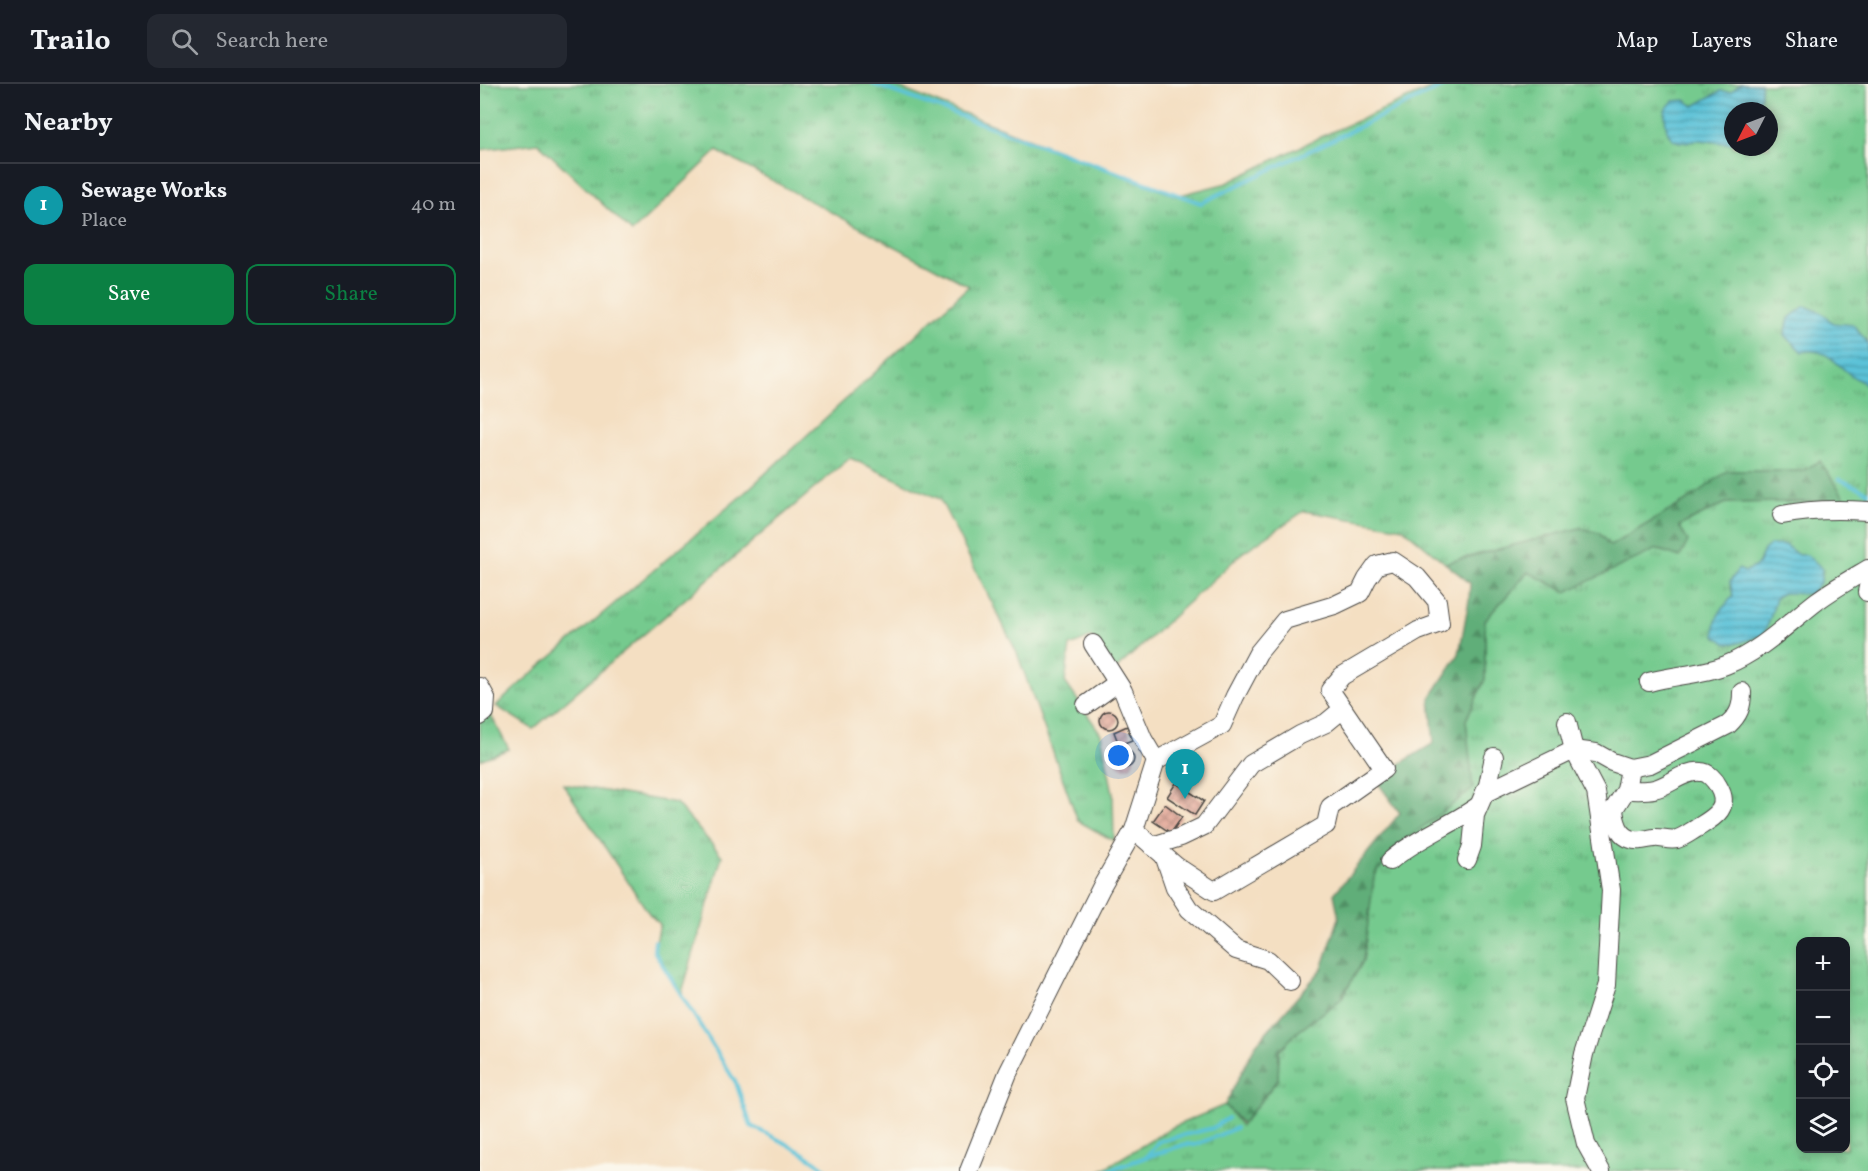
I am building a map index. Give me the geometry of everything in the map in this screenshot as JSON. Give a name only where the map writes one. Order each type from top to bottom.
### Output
[{"type":"lane","points":[[1782,515],[1803,511],[1868,512]]},
{"type":"lane","points":[[969,1171],[1008,1073],[1101,888],[1134,830],[1156,761],[1222,725],[1234,696],[1258,653],[1285,620],[1335,605],[1360,593],[1377,565],[1394,561],[1417,577],[1437,601],[1440,623],[1418,631],[1342,676],[1330,690],[1384,770],[1330,807],[1326,825],[1214,891],[1158,851],[1134,830]]},
{"type":"lane","points":[[1649,682],[1725,666],[1760,648],[1819,600],[1868,569]]},
{"type":"lane","points":[[1093,644],[1117,683],[1156,761]]},
{"type":"lane","points":[[1086,705],[1117,683]]},
{"type":"lane","points":[[480,687],[486,698],[485,712],[480,716]]},
{"type":"lane","points":[[1390,861],[1412,844],[1464,816],[1482,800],[1574,750],[1596,753],[1630,768],[1650,764],[1728,725],[1738,717],[1742,706],[1742,692]]},
{"type":"lane","points":[[1158,851],[1204,826],[1251,764],[1300,735],[1326,723],[1343,709]]},
{"type":"lane","points":[[1567,722],[1574,750],[1596,792],[1611,890],[1606,985],[1584,1054],[1575,1098],[1586,1144],[1601,1171]]},
{"type":"lane","points":[[1467,860],[1470,855],[1475,815],[1482,800],[1494,757]]},
{"type":"lane","points":[[1626,790],[1654,789],[1687,774],[1702,771],[1712,777],[1720,788],[1722,799],[1720,812],[1714,819],[1675,840],[1655,838],[1631,840],[1622,833],[1616,821],[1614,809],[1626,790],[1630,768]]},
{"type":"lane","points":[[1158,851],[1175,887],[1189,909],[1236,950],[1268,960],[1290,981]]},
{"type":"green space","points":[[480,84],[889,84],[1176,196],[1227,183],[1318,138],[1441,84],[1868,84],[1868,1171],[1100,1171],[1173,1127],[1225,1105],[1241,1126],[1278,1079],[1279,1051],[1295,1034],[1341,999],[1363,961],[1373,877],[1396,847],[1472,789],[1466,720],[1485,679],[1485,620],[1528,572],[1653,549],[1680,556],[1679,526],[1726,503],[1846,501],[1832,480],[1802,471],[1727,471],[1693,497],[1610,546],[1580,528],[1445,563],[1403,528],[1304,511],[1242,553],[1115,670],[1092,637],[1070,646],[1065,682],[1101,734],[1113,793],[1114,841],[1078,821],[1017,653],[940,499],[850,458],[533,729],[496,706],[741,496],[969,286],[717,151],[632,232],[538,143],[480,150]]},
{"type":"green space","points":[[1820,461],[1847,501],[1726,503],[1679,526],[1688,541],[1680,557],[1657,549],[1566,592],[1528,572],[1485,620],[1485,679],[1466,720],[1473,789],[1396,847],[1374,877],[1363,961],[1341,999],[1295,1034],[1279,1051],[1278,1079],[1242,1124],[1225,1105],[1256,1044],[1322,969],[1339,918],[1334,894],[1400,813],[1375,779],[1434,743],[1430,698],[1459,654],[1469,600],[1470,583],[1445,563],[1580,528],[1599,533],[1610,546],[1693,497],[1727,471],[1802,471]]},
{"type":"green space","points":[[480,695],[509,749],[480,760]]},
{"type":"green space","points":[[563,784],[676,803],[722,856],[681,996],[654,951],[660,924],[650,915]]},
{"type":"water","points":[[1741,84],[1761,84],[1761,97],[1758,102],[1724,102],[1724,143],[1697,140],[1679,142],[1670,136],[1666,127],[1665,110],[1673,101],[1685,100],[1694,106],[1721,91],[1730,92]]},
{"type":"water","points":[[1805,306],[1820,312],[1833,323],[1854,325],[1868,343],[1868,387],[1830,357],[1818,352],[1802,352],[1785,335],[1789,318]]},
{"type":"water","points":[[1770,545],[1785,545],[1798,555],[1807,555],[1822,568],[1821,582],[1810,594],[1783,593],[1776,598],[1763,635],[1739,643],[1727,644],[1715,635],[1715,628],[1719,614],[1733,596],[1730,582],[1738,569],[1745,572],[1758,565],[1764,550]]},
{"type":"building","points":[[1109,711],[1115,714],[1118,720],[1115,726],[1109,729],[1103,726],[1100,720],[1103,714]]},
{"type":"building","points":[[1127,726],[1132,740],[1119,745],[1114,732]]},
{"type":"building","points":[[1125,750],[1131,753],[1134,759],[1131,765],[1125,768],[1119,765],[1116,759],[1119,753]]},
{"type":"building","points":[[1176,783],[1204,801],[1195,815],[1167,797]]},
{"type":"building","points":[[1165,804],[1182,817],[1171,833],[1153,821]]},
{"type":"waterway","points":[[873,84],[1201,203],[1448,84]]},
{"type":"waterway","points":[[1839,479],[1868,492]]},
{"type":"waterway","points":[[655,941],[654,951],[736,1083],[751,1126],[801,1152],[828,1171]]},
{"type":"waterway","points":[[1107,1171],[1146,1157],[1159,1141],[1213,1128],[1228,1118]]},
{"type":"waterway","points":[[1146,1157],[1186,1144],[1195,1145],[1236,1128]]},
{"type":"place","name":"Sewage Works","points":[[1185,799]]}]
